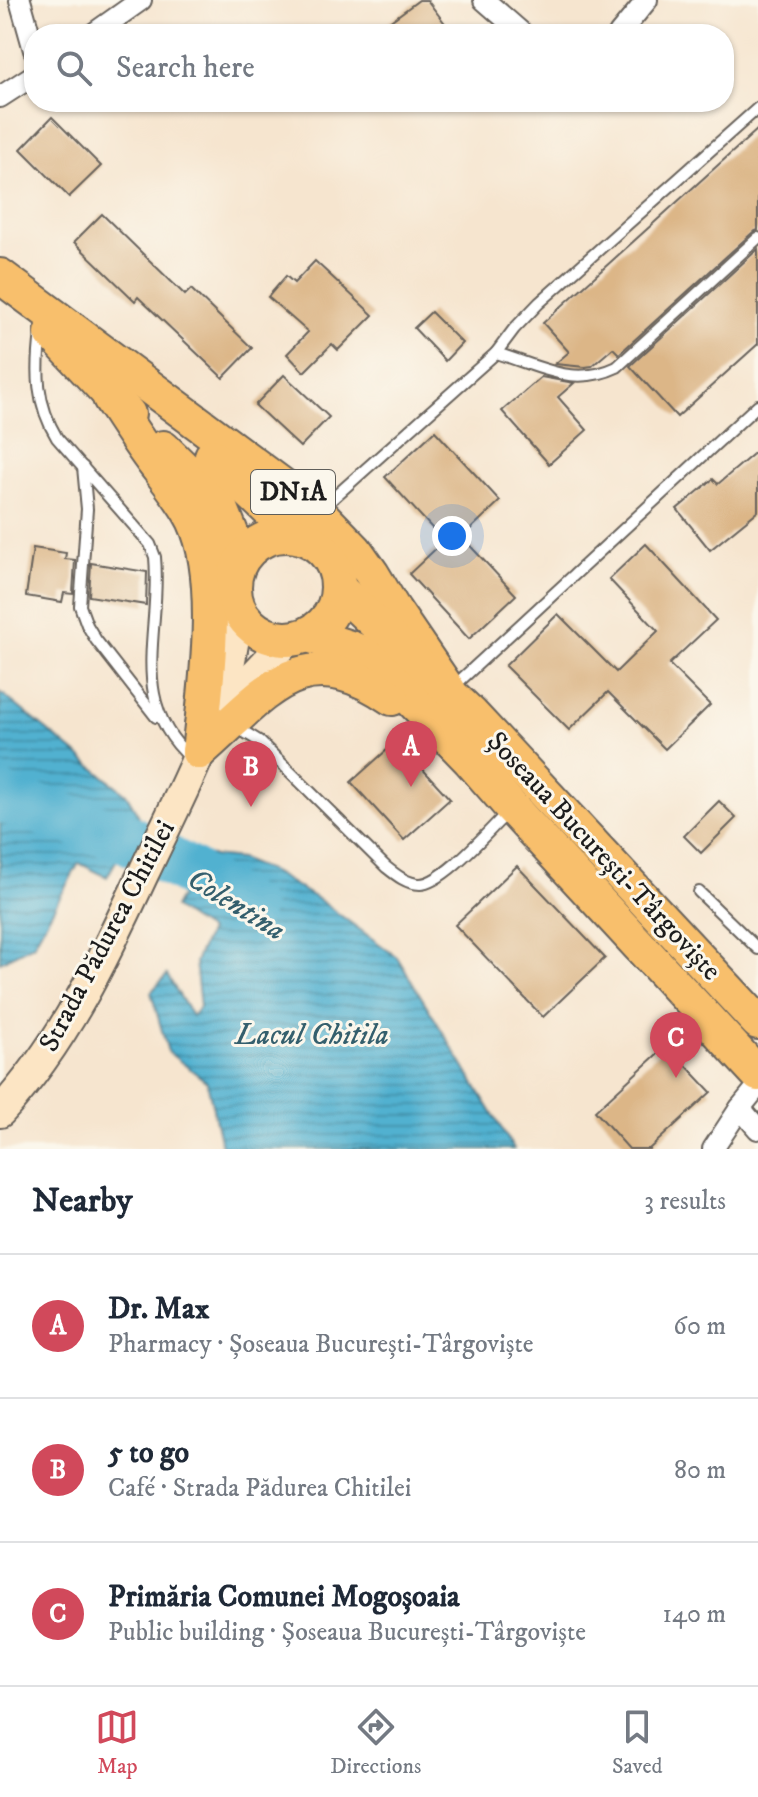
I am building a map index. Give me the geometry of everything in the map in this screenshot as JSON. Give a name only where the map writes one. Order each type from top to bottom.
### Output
[{"type":"main road","name":"Șoseaua București-Târgoviște","points":[[1,277],[110,398],[219,503],[231,533],[236,569]]},
{"type":"main road","name":"Șoseaua București-Târgoviște","points":[[1,277],[88,341],[307,524],[364,562],[449,691]]},
{"type":"main road","points":[[110,398],[182,500],[202,541],[207,564],[208,621],[206,688],[197,757]]},
{"type":"main road","name":"DN1A","points":[[238,609],[233,596],[236,569],[243,556],[253,545],[307,524],[309,540],[331,560],[338,588]]},
{"type":"main road","name":"Șoseaua București-Târgoviște","points":[[338,588],[449,691],[753,1006]]},
{"type":"main road","points":[[238,609],[246,622],[258,632],[272,638],[298,637],[320,627],[330,616],[338,588]]},
{"type":"main road","name":"Strada Pădurea Chitilei","points":[[0,1112],[54,1044],[118,927],[168,822],[225,684],[238,609]]},
{"type":"main road","name":"Șoseaua București-Târgoviște","points":[[298,637],[353,649],[374,661],[448,737],[758,1074]]},
{"type":"main road","name":"Strada Pădurea Chitilei","points":[[197,757],[243,687],[298,637]]},
{"type":"main road","points":[[197,757],[283,680],[309,671],[340,672],[364,681],[448,737]]},
{"type":"street","points":[[20,0],[27,24]]},
{"type":"street","points":[[107,24],[141,0]]},
{"type":"street","points":[[484,0],[512,24]]},
{"type":"street","points":[[627,24],[647,0]]},
{"type":"street","points":[[0,97],[24,81]]},
{"type":"street","points":[[713,1149],[758,1086]]},
{"type":"street","points":[[740,1108],[758,1129]]},
{"type":"lane","points":[[307,524],[496,353],[539,303],[758,108]]},
{"type":"lane","points":[[496,353],[565,376],[600,375],[617,367],[758,238]]},
{"type":"lane","points":[[43,322],[36,368],[42,409],[57,438],[150,544],[155,557],[150,672],[154,700],[174,744],[197,757]]},
{"type":"lane","points":[[449,691],[758,405]]},
{"type":"lane","points":[[83,467],[87,509],[80,606],[96,640],[165,728]]},
{"type":"lane","points":[[232,724],[259,741],[401,879],[419,884],[435,880],[512,808]]},
{"type":"lane","points":[[699,892],[758,949]]},
{"type":"water","points":[[0,692],[126,794],[140,818],[107,877],[79,863],[33,945],[0,962]]},
{"type":"water","name":"Lacul Chitila","points":[[203,855],[240,859],[272,872],[321,901],[397,957],[514,1149],[222,1149],[207,1082],[168,1052],[151,992],[167,975],[192,1016],[200,1007],[195,962],[209,931],[174,908]]},
{"type":"building","points":[[419,0],[427,0],[445,24],[387,24]]},
{"type":"building","points":[[52,117],[101,166],[69,197],[21,149]]},
{"type":"building","points":[[758,129],[758,230],[619,354],[613,348],[592,366],[555,364],[569,352],[543,323]]},
{"type":"building","points":[[102,214],[185,295],[191,289],[252,348],[223,378],[138,297],[135,301],[74,242]]},
{"type":"building","points":[[758,249],[758,344],[677,417],[630,366]]},
{"type":"building","points":[[315,261],[373,315],[338,350],[332,344],[304,372],[287,354],[308,332],[268,297],[286,276],[294,283]]},
{"type":"building","points":[[431,312],[462,343],[445,361],[414,328]]},
{"type":"building","points":[[284,375],[329,417],[300,447],[255,405]]},
{"type":"building","points":[[541,377],[574,383],[558,397],[587,430],[549,464],[502,411]]},
{"type":"building","points":[[435,431],[500,501],[462,537],[516,595],[469,639],[409,574],[444,541],[385,477]]},
{"type":"building","points":[[758,450],[758,511],[710,550],[677,509],[713,479],[718,484]]},
{"type":"building","points":[[646,544],[716,620],[669,664],[710,705],[665,749],[608,692],[569,730],[505,666],[558,614],[616,672],[658,631],[609,579]]},
{"type":"building","points":[[33,548],[66,553],[65,559],[75,560],[73,594],[64,593],[62,602],[26,596]]},
{"type":"building","points":[[91,563],[147,572],[146,605],[89,596]]},
{"type":"building","points":[[397,741],[450,799],[404,840],[351,782]]},
{"type":"building","points":[[719,801],[736,818],[701,853],[684,836]]},
{"type":"building","points":[[517,866],[605,958],[543,1017],[455,925]]},
{"type":"building","points":[[667,1045],[711,1092],[649,1149],[629,1149],[595,1111]]},
{"type":"waterway","name":"Colentina","points":[[0,797],[128,839],[193,874],[248,909]]},
{"type":"place","name":"Dr. Max","points":[[411,787]]},
{"type":"place","name":"5 to go","points":[[251,807]]},
{"type":"place","name":"Primăria Comunei Mogoșoaia","points":[[676,1078]]}]
